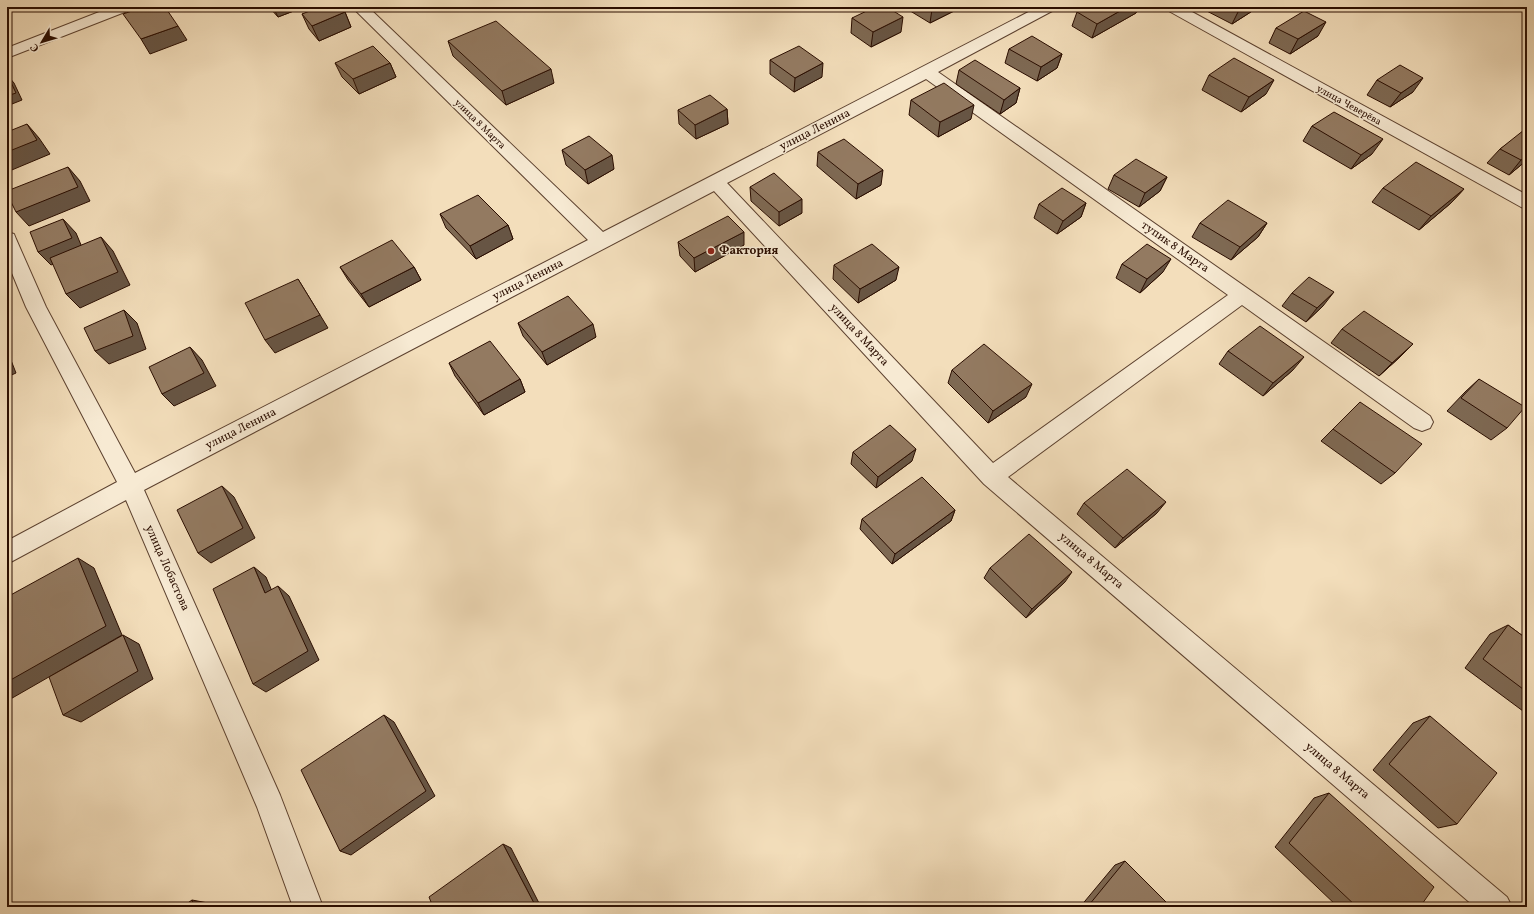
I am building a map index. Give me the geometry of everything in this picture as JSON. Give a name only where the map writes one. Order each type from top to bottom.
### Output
[{"type":"street","points":[[7,53],[125,7]]},
{"type":"street","name":"улица 8 Марта","points":[[359,7],[602,242]]},
{"type":"street","name":"улица Ленина","points":[[7,553],[131,486],[602,242],[1050,7]]},
{"type":"street","name":"улица Чеверёва","points":[[1172,7],[1527,203]]},
{"type":"street","name":"тупик 8 Марта","points":[[927,72],[1422,422]]},
{"type":"street","name":"улица 8 Марта","points":[[716,182],[992,477],[1497,907]]},
{"type":"street","name":"улица Лобастова","points":[[7,239],[36,307],[131,486],[270,805],[308,907]]},
{"type":"street","points":[[992,477],[1242,295]]},
{"type":"building","points":[[144,7],[165,7],[178,26],[141,39],[123,14]]},
{"type":"building","points":[[320,7],[337,7],[345,12],[312,26],[302,14]]},
{"type":"building","points":[[875,7],[887,7],[903,17],[873,32],[852,18]]},
{"type":"building","points":[[1086,7],[1127,7],[1097,24],[1077,12]]},
{"type":"building","points":[[1233,7],[1243,7],[1239,10]]},
{"type":"building","points":[[1304,11],[1326,22],[1298,39],[1276,28]]},
{"type":"building","points":[[496,21],[551,69],[502,91],[448,41]]},
{"type":"building","points":[[1032,36],[1062,54],[1041,67],[1009,49]]},
{"type":"building","points":[[373,46],[390,63],[353,79],[335,63]]},
{"type":"building","points":[[799,46],[823,63],[795,78],[770,60]]},
{"type":"building","points":[[1234,58],[1274,80],[1249,97],[1209,75]]},
{"type":"building","points":[[975,60],[1020,88],[1004,100],[959,70]]},
{"type":"building","points":[[1400,65],[1423,78],[1401,93],[1377,80]]},
{"type":"building","points":[[7,76],[16,93],[7,96]]},
{"type":"building","points":[[944,83],[974,105],[940,122],[911,100]]},
{"type":"building","points":[[710,95],[727,109],[695,125],[678,110]]},
{"type":"building","points":[[1334,112],[1383,139],[1361,155],[1312,126]]},
{"type":"building","points":[[27,124],[37,140],[7,152],[7,132]]},
{"type":"building","points":[[1524,130],[1527,131],[1527,156],[1521,160],[1500,149]]},
{"type":"building","points":[[589,136],[612,155],[585,170],[562,150]]},
{"type":"building","points":[[844,139],[883,170],[858,184],[818,152]]},
{"type":"building","points":[[1136,159],[1167,177],[1145,193],[1114,175]]},
{"type":"building","points":[[1416,162],[1464,189],[1431,216],[1383,188]]},
{"type":"building","points":[[68,167],[78,187],[16,212],[7,191]]},
{"type":"building","points":[[774,173],[802,199],[779,212],[750,187]]},
{"type":"building","points":[[1062,188],[1086,203],[1063,221],[1039,204]]},
{"type":"building","points":[[478,195],[508,225],[470,246],[440,214]]},
{"type":"building","points":[[1228,200],[1267,223],[1240,247],[1200,223]]},
{"type":"building","points":[[728,216],[744,232],[694,258],[678,242]]},
{"type":"building","points":[[63,219],[72,238],[38,252],[30,232]]},
{"type":"building","points":[[101,237],[118,272],[66,294],[50,258]]},
{"type":"building","points":[[392,240],[414,267],[361,294],[340,267]]},
{"type":"building","points":[[872,244],[899,267],[860,289],[834,265]]},
{"type":"building","points":[[1147,244],[1171,259],[1147,279],[1122,264]]},
{"type":"building","points":[[1309,277],[1334,292],[1317,308],[1292,293]]},
{"type":"building","points":[[298,279],[320,315],[265,340],[245,303]]},
{"type":"building","points":[[568,296],[593,324],[542,352],[518,323]]},
{"type":"building","points":[[124,310],[133,336],[95,351],[84,328]]},
{"type":"building","points":[[1364,311],[1413,344],[1392,363],[1342,329]]},
{"type":"building","points":[[1260,326],[1304,357],[1273,383],[1228,351]]},
{"type":"building","points":[[490,341],[520,379],[478,403],[449,363]]},
{"type":"building","points":[[984,344],[1032,384],[993,411],[952,370]]},
{"type":"building","points":[[190,347],[204,373],[162,394],[149,367]]},
{"type":"building","points":[[1479,379],[1525,407],[1507,428],[1461,398]]},
{"type":"building","points":[[1360,402],[1422,444],[1395,473],[1333,429]]},
{"type":"building","points":[[890,425],[916,449],[878,477],[853,452]]},
{"type":"building","points":[[1127,469],[1166,502],[1123,538],[1084,503]]},
{"type":"building","points":[[922,477],[955,510],[895,554],[862,519]]},
{"type":"building","points":[[222,486],[243,528],[198,553],[177,510]]},
{"type":"building","points":[[1029,534],[1072,572],[1032,609],[990,568]]},
{"type":"building","points":[[78,558],[106,626],[7,682],[7,597]]},
{"type":"building","points":[[254,567],[265,593],[278,586],[308,651],[253,684],[213,589]]},
{"type":"building","points":[[1508,625],[1527,639],[1527,692],[1483,659]]},
{"type":"building","points":[[123,635],[138,671],[63,715],[49,677]]},
{"type":"building","points":[[384,715],[426,791],[340,851],[301,770]]},
{"type":"building","points":[[1430,716],[1497,773],[1457,824],[1389,764]]},
{"type":"building","points":[[1329,793],[1434,887],[1420,907],[1357,907],[1289,843]]},
{"type":"building","points":[[503,844],[536,907],[433,907],[429,897]]},
{"type":"building","points":[[1125,861],[1171,907],[1090,907],[1089,905]]},
{"type":"building","points":[[192,900],[194,907],[182,907]]},
{"type":"place","name":"Фактория","points":[[711,251]]}]
